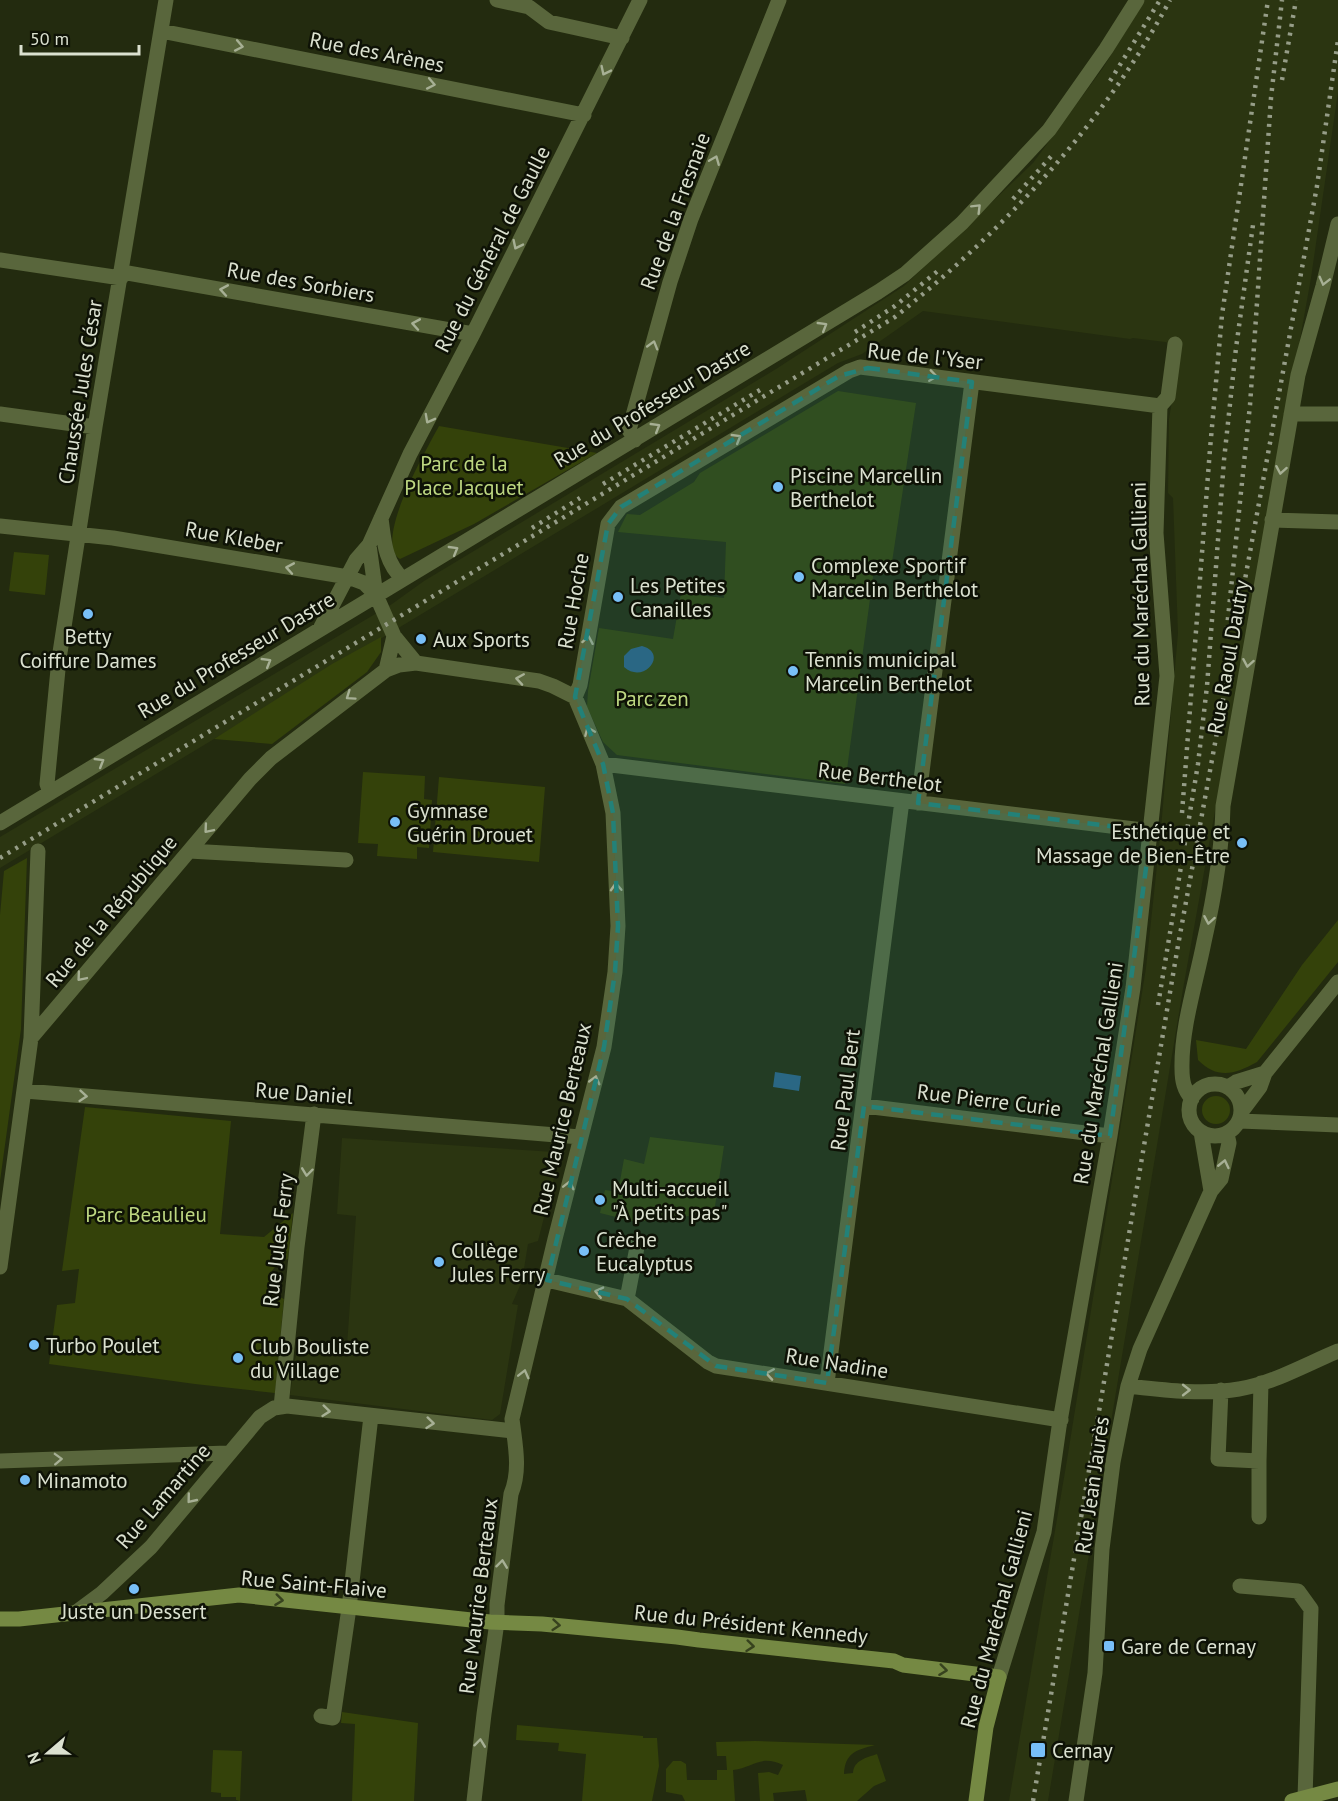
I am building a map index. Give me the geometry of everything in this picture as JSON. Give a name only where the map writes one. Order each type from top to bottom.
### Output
[{"type":"street","name":"Chaussée Jules César","points":[[50,793],[47,784],[59,660],[166,0]]},
{"type":"street","points":[[497,0],[529,7],[549,22],[622,38]]},
{"type":"street","name":"Rue du Général de Gaulle","points":[[319,630],[356,560],[369,545],[410,454],[584,115],[640,0]]},
{"type":"street","name":"Rue de la Fresnaie","points":[[635,440],[629,430],[670,282],[691,219],[779,0]]},
{"type":"street","name":"Rue du Professeur Dastre","points":[[0,823],[878,292],[913,266],[982,203],[1049,130],[1137,0]]},
{"type":"street","name":"Rue des Arènes","points":[[161,31],[584,115]]},
{"type":"street","name":"Rue Raoul Dautry","points":[[1192,1099],[1185,1092],[1182,1066],[1197,966],[1208,926],[1222,831],[1223,806],[1291,414],[1304,349],[1338,224]]},
{"type":"street","name":"Rue des Sorbiers","points":[[0,260],[121,275],[473,334]]},
{"type":"street","name":"Rue du Maréchal Gallieni","points":[[976,1801],[986,1727],[1044,1532],[1133,988],[1167,676],[1156,532],[1160,406],[1168,397],[1175,344]]},
{"type":"street","name":"Rue de l'Yser","points":[[616,513],[621,507],[849,371],[860,368],[1160,406]]},
{"type":"street","name":"Rue Paul Bert","points":[[828,1383],[864,1106],[972,382]]},
{"type":"street","points":[[0,414],[95,427]]},
{"type":"street","points":[[1291,414],[1338,414]]},
{"type":"street","name":"Rue Hoche","points":[[575,697],[580,685],[608,524],[616,513]]},
{"type":"street","points":[[381,518],[389,560],[394,570],[403,579]]},
{"type":"street","points":[[1272,520],[1338,522]]},
{"type":"street","name":"Rue Kleber","points":[[0,526],[113,538],[348,577],[364,583],[376,595]]},
{"type":"street","points":[[369,545],[376,595],[394,636],[416,663]]},
{"type":"street","points":[[394,636],[392,668],[416,663],[539,681],[575,697]]},
{"type":"street","name":"Rue de la République","points":[[31,1038],[271,758],[392,668]]},
{"type":"street","name":"Rue Maurice Berteaux","points":[[474,1801],[511,1494],[515,1484],[516,1442],[512,1419],[604,1047],[615,972],[618,926],[613,813],[603,764],[575,697]]},
{"type":"street","name":"Rue Berthelot","points":[[603,764],[1151,831]]},
{"type":"street","points":[[0,1267],[3,1224],[25,1091],[31,1038],[39,851]]},
{"type":"street","points":[[189,851],[346,860]]},
{"type":"street","points":[[1241,1116],[1238,1097],[1228,1087],[1211,1084],[1203,1087],[1189,1105],[1190,1118],[1201,1132],[1214,1137],[1227,1134],[1241,1116],[1260,1087],[1265,1073],[1338,982]]},
{"type":"street","points":[[1228,1087],[1236,1082],[1265,1073]]},
{"type":"street","name":"Rue Daniel","points":[[25,1091],[580,1137]]},
{"type":"street","name":"Rue Pierre Curie","points":[[864,1106],[1110,1136]]},
{"type":"street","name":"Rue Jules Ferry","points":[[281,1407],[297,1248],[314,1114]]},
{"type":"street","points":[[1241,1116],[1338,1125]]},
{"type":"street","points":[[1201,1132],[1211,1191]]},
{"type":"street","name":"Rue Jean Jaurès","points":[[1076,1801],[1095,1673],[1102,1549],[1113,1462],[1128,1386],[1140,1349],[1211,1191],[1221,1179],[1229,1143],[1227,1134]]},
{"type":"street","points":[[627,1299],[638,1242]]},
{"type":"street","name":"Rue Nadine","points":[[547,1280],[627,1299],[716,1366],[1061,1420]]},
{"type":"street","points":[[1128,1386],[1162,1390],[1240,1389],[1261,1383],[1338,1351]]},
{"type":"street","points":[[1258,1517],[1261,1383]]},
{"type":"street","points":[[1221,1390],[1218,1459],[1259,1461]]},
{"type":"street","points":[[281,1407],[513,1431]]},
{"type":"street","name":"Rue Lamartine","points":[[75,1613],[102,1593],[151,1547],[260,1417],[281,1407]]},
{"type":"street","points":[[321,1716],[333,1718],[349,1608],[371,1416]]},
{"type":"street","points":[[0,1461],[227,1454]]},
{"type":"street","points":[[1240,1586],[1298,1591],[1311,1609],[1299,1799],[1338,1789]]},
{"type":"street","name":"Rue Saint-Flaive","points":[[0,1619],[19,1619],[239,1595],[497,1623]]},
{"type":"street","name":"Rue Saint-Flaive","points":[[0,1627],[19,1619]]},
{"type":"street","name":"Rue du Président Kennedy","points":[[497,1623],[542,1624],[677,1636],[894,1661],[903,1665],[999,1677]]},
{"type":"highlighted area","points":[[868,368],[972,382],[918,803],[1151,831],[1110,1136],[864,1106],[827,1383],[716,1366],[627,1299],[547,1280],[604,1047],[615,972],[618,926],[613,813],[603,764],[575,697],[608,524],[621,507],[839,376]]},
{"type":"shaded area","points":[[1145,0],[1338,0],[1338,92],[1311,278],[1183,989],[1048,1801],[1009,1801],[1067,1460],[1146,968],[1178,633],[1173,498],[1168,493],[1169,419],[1181,346],[1165,342],[923,311],[862,354],[838,363],[0,868],[0,837],[392,604],[424,581],[776,369],[904,286],[1033,163],[1103,68]]},
{"type":"shaded area","name":"Collège Jules Ferry","points":[[342,1138],[554,1152],[559,1158],[538,1241],[528,1244],[522,1281],[512,1304],[518,1305],[500,1414],[492,1420],[290,1395],[295,1359],[302,1337],[328,1345],[347,1346],[356,1216],[337,1214]]},
{"type":"green space","name":"Complexe Sportif Marcelin Berthelot","points":[[838,391],[916,403],[892,562],[875,562],[845,784],[617,755],[603,742],[587,707],[599,628],[673,639],[681,593],[724,598],[726,542],[618,532],[627,514],[640,515],[694,482],[700,473]]},
{"type":"green space","name":"Parc de la Place Jacquet","points":[[439,426],[597,453],[474,524],[400,559],[393,549],[397,515],[414,473]]},
{"type":"green space","points":[[14,552],[49,555],[45,595],[9,591]]},
{"type":"green space","points":[[381,637],[381,652],[367,672],[272,744],[214,739],[332,664]]},
{"type":"green space","name":"Gymnase Guérin Drouet","points":[[363,772],[425,776],[424,799],[432,800],[429,848],[417,847],[417,859],[377,856],[378,844],[358,843]]},
{"type":"green space","points":[[439,777],[545,787],[539,862],[433,852]]},
{"type":"green space","points":[[27,858],[21,1029],[0,1181],[0,915],[4,871]]},
{"type":"green space","points":[[1338,920],[1338,962],[1257,1062],[1241,1070],[1220,1073],[1198,1060],[1196,1040],[1246,1049],[1302,965]]},
{"type":"green space","points":[[1216,1096],[1226,1100],[1230,1110],[1226,1120],[1216,1124],[1206,1120],[1202,1110],[1206,1100]]},
{"type":"green space","name":"Parc Beaulieu","points":[[85,1107],[231,1121],[220,1234],[264,1237],[293,1213],[288,1259],[275,1267],[269,1278],[272,1290],[284,1299],[275,1393],[49,1364],[57,1305],[75,1303],[79,1269],[62,1271]]},
{"type":"green space","points":[[650,1137],[724,1146],[714,1213],[632,1221],[600,1213],[605,1190],[618,1192],[624,1159],[644,1164]]},
{"type":"green space","points":[[342,1712],[418,1723],[414,1801],[352,1801],[355,1724],[341,1723]]},
{"type":"green space","points":[[517,1725],[657,1738],[659,1766],[652,1801],[582,1801],[586,1754],[558,1751],[559,1743],[516,1740]]},
{"type":"green space","points":[[716,1742],[875,1745],[862,1749],[849,1757],[844,1774],[853,1773],[858,1762],[877,1754],[886,1781],[874,1786],[857,1801],[807,1801],[805,1790],[773,1793],[774,1801],[760,1801],[758,1773],[769,1772],[778,1775],[783,1765],[762,1761],[733,1770],[735,1801],[685,1801],[682,1795],[666,1792],[666,1769],[673,1761],[686,1764],[687,1780],[717,1780],[717,1770],[727,1770],[726,1756],[717,1756]]},
{"type":"green space","points":[[213,1750],[242,1751],[240,1801],[236,1800],[236,1797],[221,1797],[221,1793],[211,1792]]},
{"type":"water","points":[[642,646],[650,650],[653,655],[651,666],[646,670],[632,672],[624,667],[624,656],[631,649]]},
{"type":"water","points":[[775,1072],[801,1076],[799,1091],[773,1087]]},
{"type":"railway","points":[[1110,81],[1160,0]]},
{"type":"railway","points":[[0,858],[895,317],[975,248],[1049,172],[1114,90],[1170,0]]},
{"type":"railway","points":[[1182,813],[1222,315],[1268,0]]},
{"type":"railway","points":[[1225,647],[1250,405],[1271,98],[1282,0]]},
{"type":"railway","points":[[1282,80],[1296,0]]},
{"type":"railway","points":[[1033,1801],[1177,951],[1317,186],[1338,40]]},
{"type":"railway","points":[[1013,199],[1055,152]]},
{"type":"railway","points":[[1158,1005],[1198,764],[1207,686],[1224,460],[1236,348],[1253,225]]},
{"type":"railway","points":[[855,332],[895,306],[939,270]]},
{"type":"railway","points":[[603,484],[760,390]]},
{"type":"railway","points":[[532,528],[580,498]]},
{"type":"place","name":"Piscine Marcellin Berthelot","points":[[778,487]]},
{"type":"place","name":"Complexe Sportif Marcelin Berthelot","points":[[799,577]]},
{"type":"place","name":"Les Petites Canailles","points":[[618,597]]},
{"type":"place","name":"Betty Coiffure Dames","points":[[88,614]]},
{"type":"place","name":"Aux Sports","points":[[421,639]]},
{"type":"place","name":"Tennis municipal Marcelin Berthelot","points":[[793,671]]},
{"type":"place","name":"Gymnase Guérin Drouet","points":[[395,822]]},
{"type":"place","name":"Esthétique et Massage de Bien-Être","points":[[1242,843]]},
{"type":"place","name":"Multi-accueil \"À petits pas\"","points":[[600,1200]]},
{"type":"place","name":"Crèche Eucalyptus","points":[[584,1251]]},
{"type":"place","name":"Collège Jules Ferry","points":[[439,1262]]},
{"type":"place","name":"Turbo Poulet","points":[[34,1345]]},
{"type":"place","name":"Club Bouliste du Village","points":[[238,1358]]},
{"type":"place","name":"Minamoto","points":[[25,1480]]},
{"type":"place","name":"Juste un Dessert","points":[[134,1589]]},
{"type":"place","name":"Gare de Cernay","points":[[1109,1646]]},
{"type":"place","name":"Cernay","points":[[1038,1750]]},
{"type":"park label","name":"Parc zen","points":[[652,698]]}]
